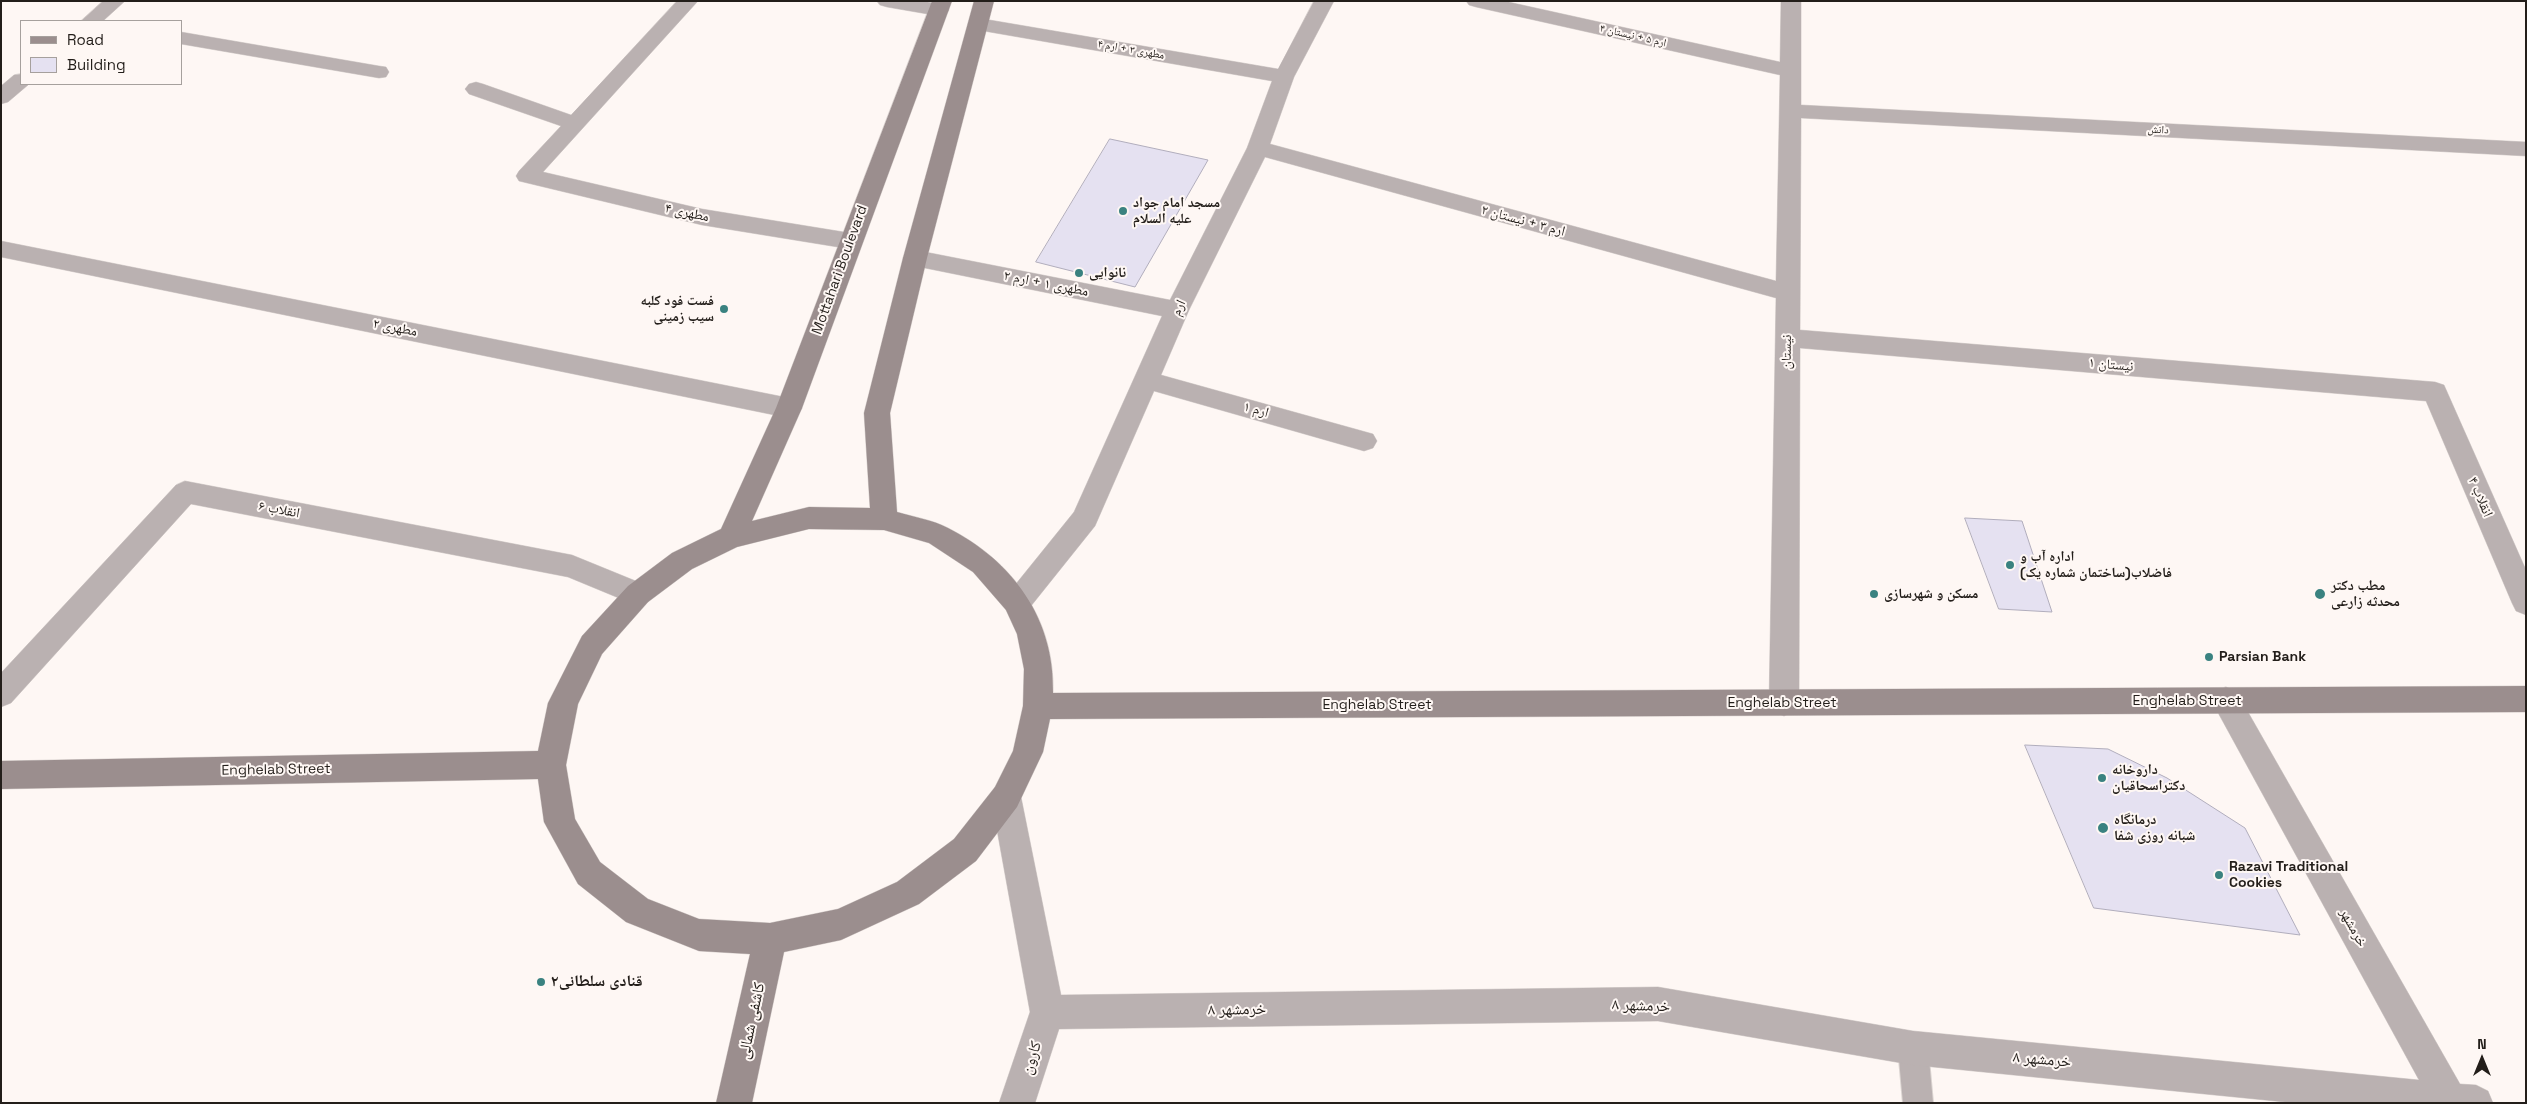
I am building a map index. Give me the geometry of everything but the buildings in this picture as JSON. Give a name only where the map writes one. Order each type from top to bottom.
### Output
[{"type":"main road","points":[[884,519],[877,413],[915,258],[984,1]]},
{"type":"main road","name":"Mottahari Boulevard","points":[[731,537],[789,408],[850,241],[940,6]]},
{"type":"main road","points":[[809,518],[884,519],[938,535],[983,564],[1017,603],[1031,634],[1039,669],[1038,706],[1028,752],[1006,797],[964,850],[908,894],[841,924],[770,939],[699,934],[637,911],[589,873],[560,822],[551,765],[563,703],[592,645],[638,594],[682,561],[731,537],[809,518]]},
{"type":"main road","name":"Enghelab Street","points":[[1038,706],[2526,699]]},
{"type":"main road","name":"Enghelab Street","points":[[1,775],[551,765]]},
{"type":"main road","name":"کاشفی شمالی","points":[[734,1103],[770,939]]},
{"type":"street","points":[[92,20],[116,1]]},
{"type":"street","points":[[476,88],[576,124],[688,1]]},
{"type":"street","points":[[888,1],[940,6]]},
{"type":"street","name":"ارم","points":[[1017,603],[1085,518],[1177,310],[1258,148],[1284,77],[1324,1]]},
{"type":"street","name":"ارم ۵ + نیستان ۴","points":[[1476,1],[1790,71]]},
{"type":"street","name":"نیستان","points":[[1784,703],[1791,1]]},
{"type":"street","name":"مطهری ۳ + ارم ۴","points":[[978,24],[1284,77]]},
{"type":"street","points":[[182,38],[379,72]]},
{"type":"street","points":[[1,73],[20,75]]},
{"type":"street","points":[[1,96],[20,81]]},
{"type":"street","name":"دانش","points":[[1790,111],[2526,149]]},
{"type":"street","name":"مطهری ۴","points":[[576,124],[527,176],[702,217],[850,241]]},
{"type":"street","name":"ارم ۳ + نیستان ۲","points":[[1258,148],[1788,294]]},
{"type":"street","name":"مطهری ۲","points":[[1,249],[789,408]]},
{"type":"street","name":"مطهری ۱ + ارم ۲","points":[[915,258],[1177,310]]},
{"type":"street","name":"نیستان ۱","points":[[1788,338],[2435,392]]},
{"type":"street","name":"ارم ۱","points":[[1147,380],[1364,441]]},
{"type":"street","name":"انقلاب ۴","points":[[2435,392],[2526,602]]},
{"type":"street","name":"انقلاب ۶","points":[[1,694],[185,492],[572,566],[638,594]]},
{"type":"street","name":"خرمشهر","points":[[2226,700],[2459,1102]]},
{"type":"street","points":[[1006,797],[1047,1012]]},
{"type":"street","name":"خرمشهر ۸","points":[[1047,1012],[1658,1004],[1913,1048],[2459,1102]]},
{"type":"street","name":"کارون","points":[[1017,1103],[1047,1012]]},
{"type":"lane","points":[[1913,1048],[1918,1103]]},
{"type":"place","name":"مسجد امام جواد علیه السلام","points":[[1123,211]]},
{"type":"place","name":"نانوایی","points":[[1079,273]]},
{"type":"place","name":"فست فود کلبه سیب زمینی","points":[[724,309]]},
{"type":"place","name":"اداره آب و فاضلاب(ساختمان شماره یک)","points":[[2010,565]]},
{"type":"place","name":"مسکن و شهرسازی","points":[[1874,594]]},
{"type":"place","name":"مطب دکتر محدثه زارعی","points":[[2320,594]]},
{"type":"place","name":"Parsian Bank","points":[[2209,657]]},
{"type":"place","name":"داروخانه دکتراسحاقیان","points":[[2102,778]]},
{"type":"place","name":"درمانگاه شبانه روزی شفا","points":[[2103,828]]},
{"type":"place","name":"Razavi Traditional Cookies","points":[[2219,875]]},
{"type":"place","name":"قنادی سلطانی۲","points":[[541,982]]}]
